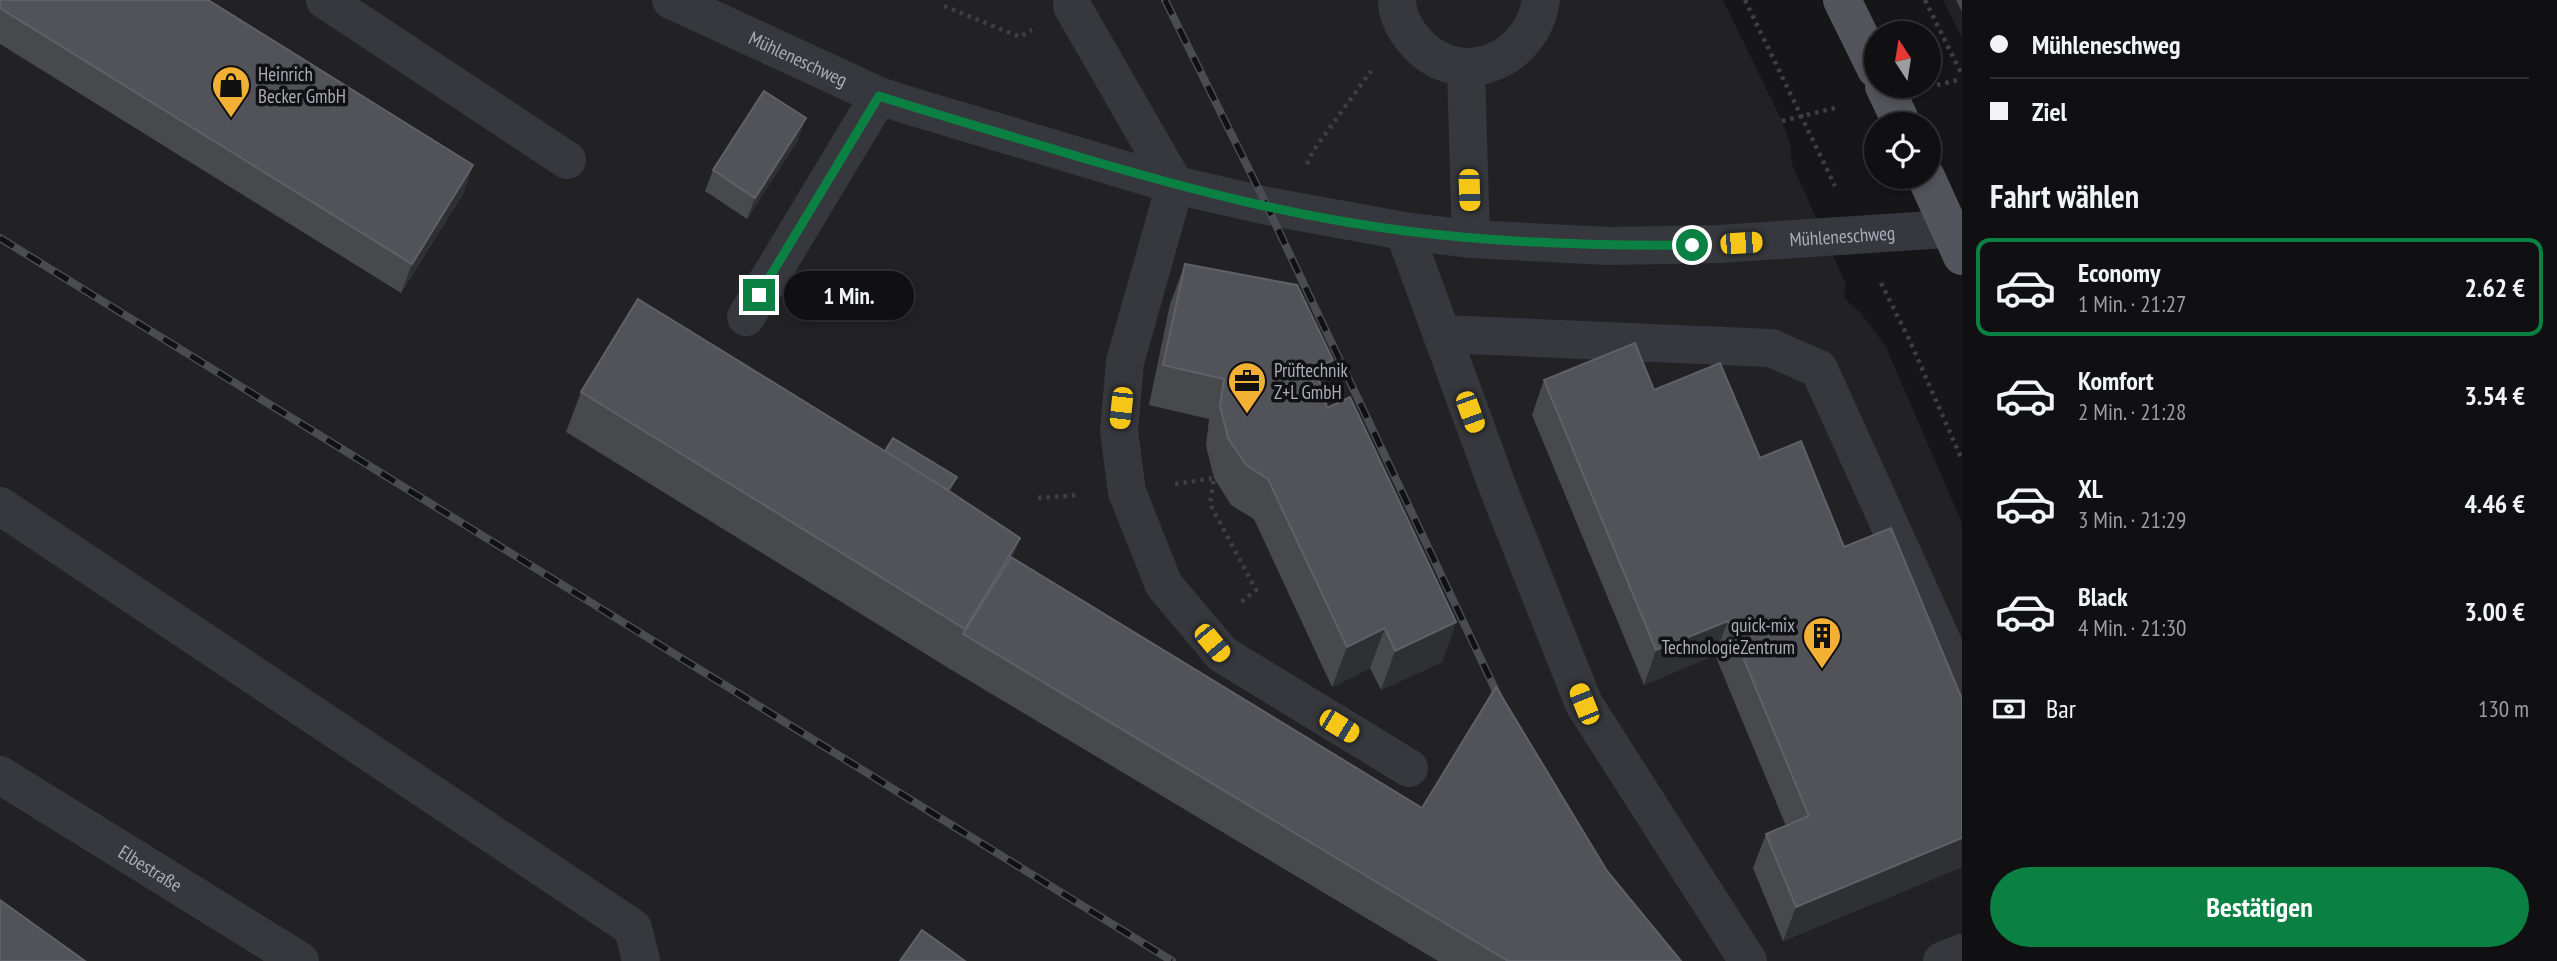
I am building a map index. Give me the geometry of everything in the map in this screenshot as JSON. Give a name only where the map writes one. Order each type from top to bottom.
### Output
[{"type":"main road","points":[[1842,0],[1864,45]]},
{"type":"main road","points":[[1932,189],[1958,238]]},
{"type":"street","points":[[325,0],[568,160]]},
{"type":"street","name":"Mühleneschweg","points":[[671,0],[879,96],[1175,185],[1285,209],[1404,231],[1471,239],[1608,246],[1719,244],[1858,236],[1958,238]]},
{"type":"street","points":[[1397,0],[1405,29],[1421,49],[1442,61],[1466,68],[1489,64],[1510,54],[1527,38],[1538,17],[1541,0]]},
{"type":"street","points":[[1072,6],[1175,185],[1125,362],[1119,431],[1127,492],[1164,585],[1222,654],[1409,768]]},
{"type":"street","points":[[1466,68],[1471,239]]},
{"type":"street","points":[[746,317],[879,96]]},
{"type":"street","points":[[1404,231],[1499,491],[1584,704],[1748,961]]},
{"type":"street","points":[[1442,334],[1771,348],[1819,369],[1962,685]]},
{"type":"street","points":[[0,506],[633,928],[641,961]]},
{"type":"street","name":"Elbestraße","points":[[0,775],[300,961]]},
{"type":"street","points":[[1942,961],[1962,953]]},
{"type":"path","points":[[1745,0],[1910,341],[1962,460]]},
{"type":"path","points":[[1925,0],[1962,75]]},
{"type":"path","points":[[944,6],[1020,37],[1072,6]]},
{"type":"path","points":[[1285,209],[1313,151],[1371,71]]},
{"type":"path","points":[[1202,631],[1256,590],[1210,504],[1214,478]]},
{"type":"shaded area","points":[[0,0],[1723,0],[1782,121],[1790,143],[1792,164],[1846,285],[1844,298],[1861,313],[1886,347],[1962,523],[1962,961],[0,961]]},
{"type":"shaded area","points":[[1943,0],[1962,0],[1962,38]]},
{"type":"building","name":"Heinrich Becker GmbH","points":[[0,0],[208,0],[473,165],[412,264],[0,8]]},
{"type":"building","points":[[764,91],[806,118],[755,198],[713,170]]},
{"type":"building","points":[[1185,264],[1297,285],[1333,360],[1311,371],[1323,387],[1327,408],[1350,397],[1456,622],[1395,651],[1385,628],[1347,647],[1268,479],[1246,465],[1228,438],[1220,406],[1224,379],[1163,365]]},
{"type":"building","points":[[638,299],[943,487],[1020,538],[965,629],[581,392]]},
{"type":"building","name":"quick-mix TechnologieZentrum","points":[[1635,343],[1654,390],[1720,363],[1760,458],[1801,441],[1844,547],[1891,528],[1962,699],[1962,838],[1796,907],[1766,834],[1809,816],[1728,621],[1656,650],[1544,380]]},
{"type":"building","points":[[893,438],[957,477],[948,490],[885,451]]},
{"type":"building","points":[[1011,557],[1422,808],[1496,687],[1607,871],[1681,961],[1508,961],[963,634]]},
{"type":"building","points":[[0,900],[85,961],[0,961]]},
{"type":"building","points":[[922,930],[965,961],[900,961]]},
{"type":"railway","points":[[1165,0],[1267,206],[1503,706]]},
{"type":"railway","points":[[0,238],[1172,961]]},
{"type":"place","name":"Heinrich Becker GmbH","points":[[231,119]]},
{"type":"place","name":"Prüftechnik Z+L GmbH","points":[[1247,415]]},
{"type":"place","name":"quick-mix TechnologieZentrum","points":[[1822,670]]},
{"type":"route","points":[[759,295],[879,96],[1175,185],[1267,206],[1404,231],[1471,239],[1608,246],[1692,245]]}]
